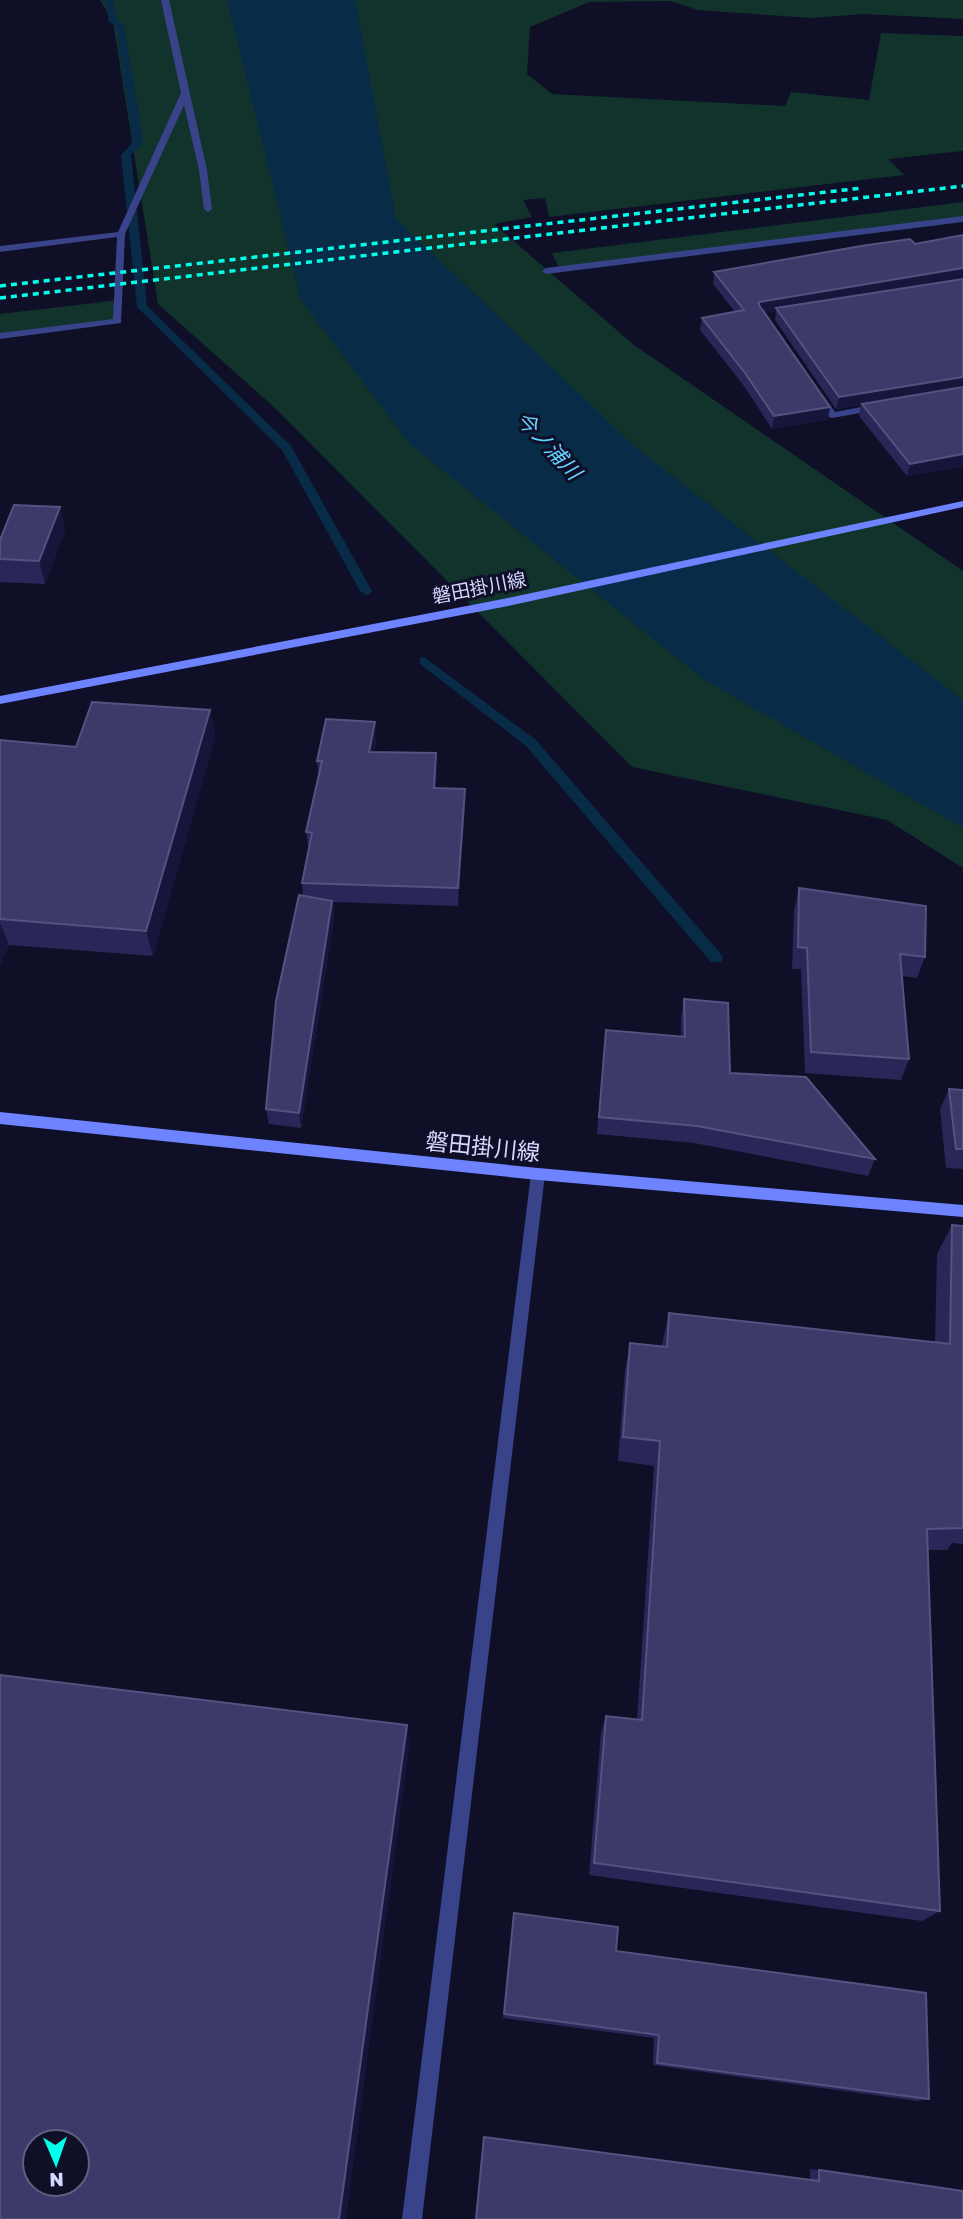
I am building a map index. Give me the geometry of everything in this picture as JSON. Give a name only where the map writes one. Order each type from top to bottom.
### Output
[{"type":"main road","name":"磐田掛川線","points":[[0,701],[502,603],[963,504]]},
{"type":"main road","name":"磐田掛川線","points":[[0,1118],[538,1174],[963,1211]]},
{"type":"street","points":[[165,0],[206,179],[208,209]]},
{"type":"street","points":[[0,336],[118,321],[121,234],[185,93]]},
{"type":"street","points":[[546,271],[963,219]]},
{"type":"street","points":[[0,249],[121,234]]},
{"type":"street","points":[[817,393],[832,415],[884,406]]},
{"type":"street","points":[[412,2219],[538,1174]]},
{"type":"green space","points":[[100,0],[963,0],[963,19],[864,14],[810,18],[698,10],[670,1],[589,2],[530,27],[527,74],[552,94],[785,106],[791,92],[869,100],[881,33],[963,36],[963,151],[888,159],[904,175],[549,217],[545,198],[523,200],[532,217],[494,224],[634,345],[963,571],[963,868],[887,820],[632,767],[275,408],[158,304],[113,22]]},
{"type":"green space","points":[[963,202],[963,219],[560,269],[552,253]]},
{"type":"green space","points":[[119,300],[118,321],[0,334],[0,314]]},
{"type":"water","name":"今ノ浦川","points":[[227,0],[355,0],[396,219],[636,448],[963,700],[963,828],[703,679],[409,443],[301,300]]},
{"type":"building","points":[[963,235],[963,268],[759,302],[830,407],[774,416],[702,318],[744,310],[714,272],[861,246],[910,239],[915,244]]},
{"type":"building","points":[[963,279],[963,377],[839,397],[776,308]]},
{"type":"building","points":[[963,387],[963,454],[910,464],[862,404]]},
{"type":"building","points":[[14,505],[60,507],[39,561],[0,559],[0,540]]},
{"type":"building","points":[[92,702],[210,710],[146,931],[0,919],[0,740],[76,747]]},
{"type":"building","points":[[326,719],[375,722],[369,752],[436,753],[434,788],[465,789],[458,888],[302,883],[312,833],[306,832],[322,761],[317,761]]},
{"type":"building","points":[[799,888],[926,906],[925,957],[900,954],[909,1059],[811,1052],[807,948],[798,947]]},
{"type":"building","points":[[299,895],[332,901],[299,1113],[266,1109],[276,1001]]},
{"type":"building","points":[[684,999],[728,1003],[730,1073],[806,1077],[875,1159],[697,1126],[599,1117],[606,1030],[685,1037]]},
{"type":"building","points":[[949,1089],[963,1090],[963,1149],[956,1149]]},
{"type":"building","points":[[952,1225],[963,1226],[963,1528],[927,1529],[940,1911],[594,1863],[606,1716],[642,1720],[660,1441],[623,1437],[630,1343],[667,1347],[669,1313],[950,1344]]},
{"type":"building","points":[[0,1675],[407,1725],[339,2219],[0,2219]]},
{"type":"building","points":[[514,1913],[618,1927],[616,1951],[926,1993],[929,2099],[657,2063],[659,2035],[504,2014]]},
{"type":"building","points":[[484,2137],[819,2181],[819,2170],[963,2191],[963,2219],[476,2219]]},
{"type":"waterway","points":[[109,0],[113,22],[120,25],[138,142],[126,155],[142,307],[287,448],[366,591]]},
{"type":"waterway","points":[[424,661],[531,743],[716,958]]},
{"type":"railway","points":[[0,298],[963,186]]},
{"type":"railway","points":[[0,286],[862,188]]}]
